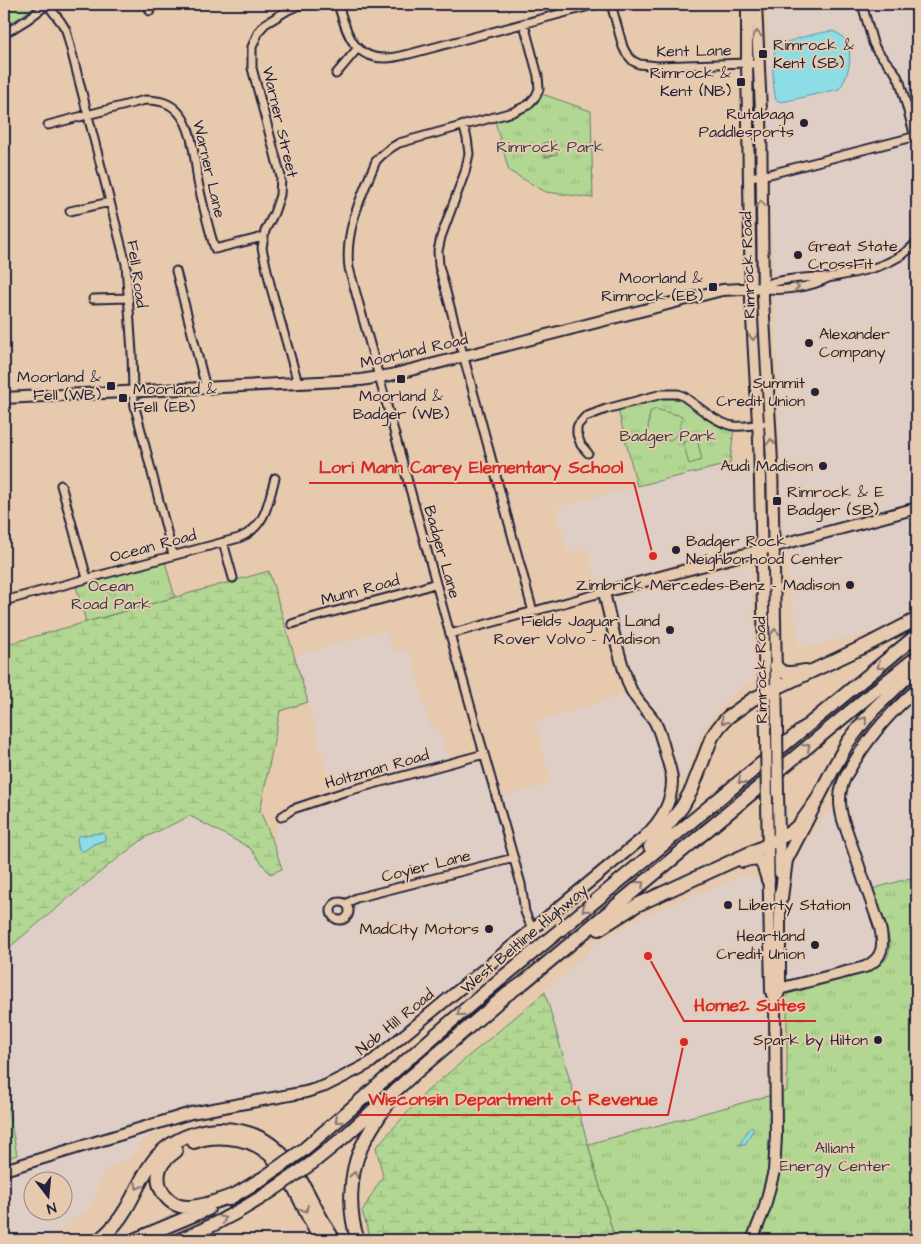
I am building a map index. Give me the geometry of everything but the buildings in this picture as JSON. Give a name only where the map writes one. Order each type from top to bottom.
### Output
[{"type":"highway","points":[[623,878],[682,808],[692,789],[712,737],[728,717],[753,699],[917,619]]},
{"type":"highway","name":"West Beltline Highway","points":[[134,1240],[234,1196],[265,1177],[302,1150],[445,1026],[917,635]]},
{"type":"highway","name":"West Beltline Highway","points":[[179,1240],[253,1204],[312,1163],[506,995],[523,983],[861,701],[917,657]]},
{"type":"highway","points":[[776,666],[782,672],[791,673],[815,670]]},
{"type":"highway","points":[[780,898],[786,860],[833,769],[853,735],[872,711],[917,667]]},
{"type":"highway","points":[[523,983],[605,924],[637,905],[715,870],[791,832],[800,824],[817,800]]},
{"type":"highway","points":[[715,870],[752,858],[760,860],[763,864],[768,880]]},
{"type":"highway","points":[[358,1240],[351,1212],[354,1172],[360,1151],[370,1130],[398,1087]]},
{"type":"highway","points":[[99,1240],[114,1226],[126,1210],[146,1171],[158,1156],[173,1143],[191,1134],[210,1130],[231,1129],[249,1133],[267,1141],[282,1152],[302,1180],[318,1214],[334,1240]]},
{"type":"highway","points":[[234,1196],[198,1206],[187,1207],[176,1204],[166,1198],[161,1191],[159,1182],[160,1168],[167,1157],[198,1140],[217,1138],[238,1139],[254,1145],[273,1157],[284,1170],[321,1240]]},
{"type":"street","points":[[4,34],[28,20],[48,4]]},
{"type":"street","name":"Fell Road","points":[[48,4],[66,30],[126,264],[135,407],[173,555]]},
{"type":"street","name":"Warner Street","points":[[298,383],[262,248],[265,231],[280,195],[281,177],[252,68],[252,47],[259,31],[265,24],[302,4]]},
{"type":"street","points":[[338,4],[345,25],[357,49],[366,55],[386,58],[413,53],[597,4]]},
{"type":"street","name":"Kent Lane","points":[[611,4],[623,47],[632,60],[640,64],[657,66],[758,64]]},
{"type":"street","name":"Rimrock Road","points":[[747,4],[749,177],[762,550],[767,804],[780,898],[775,1005],[776,1136],[774,1171],[764,1210],[752,1240]]},
{"type":"street","name":"Rimrock Road","points":[[756,4],[761,111],[763,288],[772,462],[778,794],[768,880],[776,989]]},
{"type":"street","points":[[862,4],[873,43],[877,51],[895,72],[900,82],[917,144]]},
{"type":"street","name":"Badger Lane","points":[[524,24],[538,76],[539,89],[536,96],[528,105],[513,112],[399,143],[389,148],[376,161],[352,222],[348,247],[349,268],[514,858],[521,884],[525,912],[532,929]]},
{"type":"street","points":[[336,74],[357,49]]},
{"type":"street","name":"Warner Lane","points":[[87,114],[145,100],[160,101],[168,104],[181,114],[188,127],[203,205],[215,249],[263,237]]},
{"type":"street","points":[[48,125],[87,114]]},
{"type":"street","points":[[463,125],[469,154],[465,172],[441,238],[438,251],[440,266],[533,612]]},
{"type":"street","points":[[749,177],[761,176],[916,136]]},
{"type":"street","points":[[70,211],[110,202]]},
{"type":"street","points":[[763,288],[773,290],[808,286],[828,278],[891,262],[917,242]]},
{"type":"street","points":[[176,271],[206,388]]},
{"type":"street","name":"Moorland Road","points":[[4,398],[361,380],[391,375],[722,290],[763,288]]},
{"type":"street","points":[[93,299],[128,298]]},
{"type":"street","points":[[588,453],[581,445],[577,434],[578,425],[585,417],[662,394],[678,394],[683,396],[724,424],[750,426],[770,422]]},
{"type":"street","name":"Ocean Road","points":[[4,601],[246,535],[264,516],[275,478]]},
{"type":"street","points":[[62,485],[87,578]]},
{"type":"street","points":[[450,634],[917,508]]},
{"type":"street","points":[[223,542],[233,578]]},
{"type":"street","name":"Munn Road","points":[[292,624],[311,617],[395,596],[436,583]]},
{"type":"street","name":"Nob Hill Road","points":[[4,1170],[191,1113],[306,1092],[325,1086],[364,1066],[654,828],[666,809],[670,795],[672,780],[670,770],[661,737],[654,721],[638,702],[629,686],[604,592]]},
{"type":"street","points":[[776,989],[866,967],[881,952],[882,935],[840,810],[840,794],[848,772],[870,737],[896,708],[917,689]]},
{"type":"street","name":"Holtzman Road","points":[[281,818],[293,809],[336,794],[484,754]]},
{"type":"street","name":"Coyier Lane","points":[[346,904],[356,898],[514,858]]},
{"type":"shaded area","points":[[767,4],[917,4],[917,607],[893,623],[866,634],[799,648],[782,526],[780,419],[770,191]]},
{"type":"shaded area","points":[[752,459],[753,537],[747,544],[597,586],[588,548],[568,553],[556,508],[637,486]]},
{"type":"shaded area","points":[[749,565],[751,569],[755,679],[746,683],[723,704],[705,725],[696,744],[685,778],[679,778],[678,767],[665,725],[653,707],[640,694],[636,685],[612,600]]},
{"type":"shaded area","points":[[386,630],[393,653],[409,649],[431,730],[440,729],[450,763],[484,754],[497,800],[500,797],[551,784],[536,722],[632,692],[654,721],[672,781],[661,818],[377,1057],[341,1078],[160,1122],[129,1158],[104,1171],[90,1207],[72,1221],[72,1172],[22,1172],[22,1222],[71,1222],[63,1228],[36,1240],[4,1240],[4,1170],[19,1165],[4,1085],[4,956],[12,945],[146,837],[190,816],[250,848],[270,874],[281,869],[272,839],[281,817],[347,791],[340,781],[329,776],[294,656]]},
{"type":"shaded area","points":[[917,700],[917,876],[862,892],[877,937],[878,948],[871,958],[862,962],[790,979],[785,977],[790,882],[800,852],[820,821],[845,794],[850,778],[873,742]]},
{"type":"shaded area","points":[[748,874],[764,884],[769,1096],[588,1144],[545,992],[597,944],[639,918]]},
{"type":"green space","points":[[4,4],[38,4],[4,27]]},
{"type":"green space","name":"Rimrock Park","points":[[542,94],[591,111],[593,198],[546,192],[509,171],[495,121],[528,110],[538,101]]},
{"type":"green space","points":[[554,141],[557,154],[545,157],[543,143]]},
{"type":"green space","name":"Badger Park","points":[[670,393],[734,426],[730,464],[637,486],[617,406]]},
{"type":"green space","points":[[655,409],[682,416],[679,430],[672,439],[661,441],[647,437],[650,412]]},
{"type":"green space","points":[[697,439],[702,460],[689,464],[683,442]]},
{"type":"green space","name":"Ocean Road Park","points":[[165,562],[175,597],[86,622],[76,586]]},
{"type":"green space","points":[[269,571],[308,702],[280,711],[260,811],[282,869],[270,874],[250,848],[190,816],[146,837],[12,945],[4,956],[4,645]],"holes":[[[100,833],[105,840],[85,850],[79,849],[79,845],[85,835]]]},
{"type":"green space","name":"Alliant Energy Center","points":[[917,876],[917,1240],[615,1240],[588,1144],[787,1091],[788,994],[870,971],[885,961],[890,949],[890,942],[872,889]]},
{"type":"green space","points":[[545,992],[615,1240],[371,1240],[362,1211],[383,1176],[376,1147],[426,1092]]},
{"type":"green space","points":[[4,1085],[17,1155],[4,1159]]},
{"type":"water","points":[[832,31],[840,35],[845,41],[849,48],[850,56],[847,74],[839,89],[782,102],[776,100],[773,59],[776,49],[793,40]]},
{"type":"water","points":[[104,833],[105,840],[94,844],[84,851],[79,849],[78,836]]},
{"type":"water","points":[[751,1126],[754,1128],[746,1143],[739,1145],[747,1131]]},
{"type":"place","name":"Rimrock & Kent (SB)","points":[[763,54]]},
{"type":"place","name":"Rimrock & Kent (NB)","points":[[741,82]]},
{"type":"place","name":"Rutabaga Paddlesports","points":[[804,123]]},
{"type":"place","name":"Great State CrossFit","points":[[798,255]]},
{"type":"place","name":"Moorland & Rimrock (EB)","points":[[713,287]]},
{"type":"place","name":"Alexander Company","points":[[809,343]]},
{"type":"place","name":"Moorland & Badger (WB)","points":[[401,379]]},
{"type":"place","name":"Moorland & Fell (WB)","points":[[111,386]]},
{"type":"place","name":"Summit Credit Union","points":[[815,392]]},
{"type":"place","name":"Moorland & Fell (EB)","points":[[123,398]]},
{"type":"place","name":"Audi Madison","points":[[823,466]]},
{"type":"place","name":"Rimrock & E Badger (SB)","points":[[777,501]]},
{"type":"place","name":"Badger Rock Neighborhood Center","points":[[676,550]]},
{"type":"place","name":"Lori Mann Carey Elementary School","points":[[653,556]]},
{"type":"place","name":"Zimbrick Mercedes-Benz - Madison","points":[[850,585]]},
{"type":"place","name":"Fields Jaguar Land Rover Volvo - Madison","points":[[670,630]]},
{"type":"place","name":"Liberty Station","points":[[728,905]]},
{"type":"place","name":"MadCIty Motors","points":[[489,929]]},
{"type":"place","name":"Heartland Credit Union","points":[[815,945]]},
{"type":"place","name":"Home2 Suites","points":[[648,956]]},
{"type":"place","name":"Spark by Hilton","points":[[878,1040]]},
{"type":"place","name":"Wisconsin Department of Revenue","points":[[684,1042]]}]
